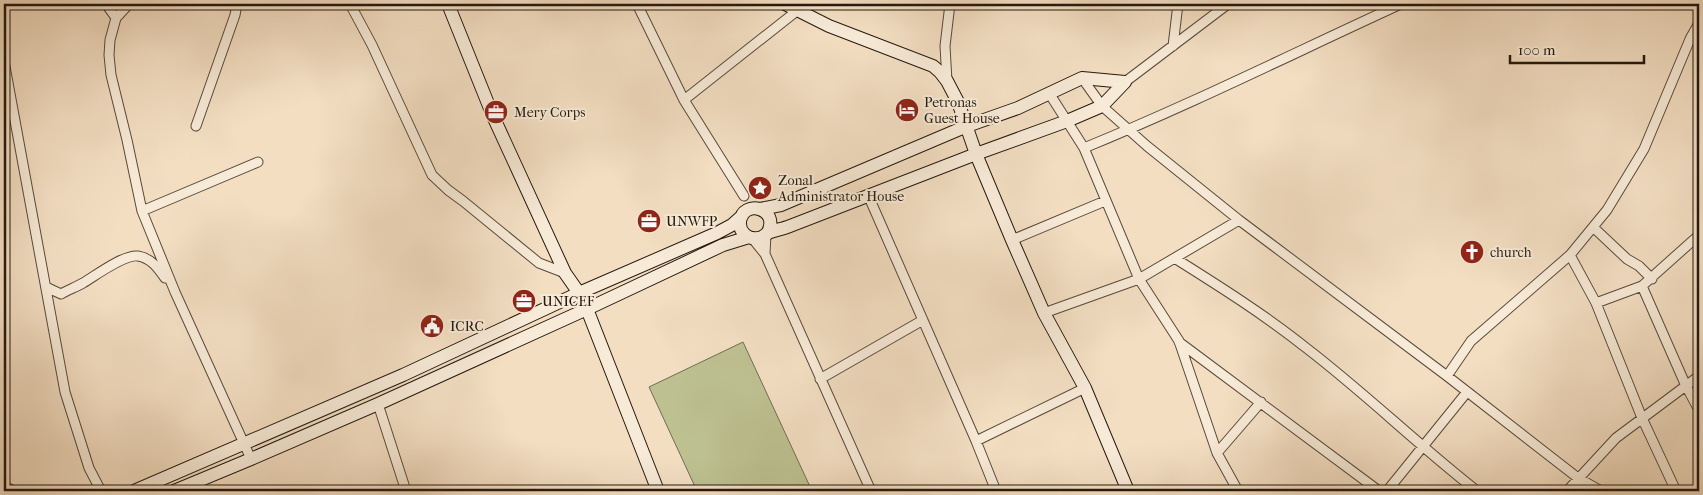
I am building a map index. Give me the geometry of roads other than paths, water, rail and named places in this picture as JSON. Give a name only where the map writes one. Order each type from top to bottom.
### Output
[{"type":"street","points":[[106,4],[116,18]]},
{"type":"street","points":[[129,4],[116,18],[110,40],[109,55],[111,75],[142,212],[175,292],[251,459]]},
{"type":"street","points":[[196,126],[235,15],[237,4]]},
{"type":"street","points":[[350,4],[372,45],[432,175],[539,263],[565,273]]},
{"type":"street","points":[[448,4],[493,116],[565,273],[579,293],[587,309],[658,491]]},
{"type":"street","points":[[637,4],[684,100],[744,196],[770,218],[770,228],[766,234],[765,254]]},
{"type":"street","points":[[785,4],[830,26],[933,66],[947,81],[958,102],[976,154],[1044,313],[1085,388],[1128,491]]},
{"type":"street","points":[[947,81],[945,46],[950,4]]},
{"type":"street","points":[[1173,46],[1178,4]]},
{"type":"street","points":[[173,474],[177,490],[378,404],[723,245],[751,238],[760,238],[766,234],[1067,121],[1102,106],[1125,82],[1228,4]]},
{"type":"street","points":[[1084,148],[1129,130],[1401,4]]},
{"type":"street","points":[[684,100],[798,10]]},
{"type":"street","points":[[1447,376],[1471,341],[1570,255],[1607,210],[1644,149],[1690,39],[1699,22]]},
{"type":"street","points":[[4,61],[65,392],[89,468],[101,491]]},
{"type":"street","points":[[134,491],[403,375],[579,293],[717,233],[732,225],[750,209],[781,205],[967,126],[1018,108],[1082,78],[1125,82]]},
{"type":"street","points":[[1082,78],[1102,106],[1147,146],[1239,220],[1447,376],[1578,478],[1600,491]]},
{"type":"street","points":[[1049,93],[1084,148],[1139,278],[1179,342],[1218,452],[1238,491]]},
{"type":"street","points":[[142,212],[258,162]]},
{"type":"street","points":[[868,195],[924,320],[996,491]]},
{"type":"street","points":[[744,196],[743,215],[740,226],[742,231],[765,254],[871,491]]},
{"type":"street","points":[[1012,240],[1105,201]]},
{"type":"street","points":[[1044,313],[1139,278],[1176,259],[1239,220]]},
{"type":"street","points":[[1593,227],[1627,259],[1639,266],[1652,279]]},
{"type":"street","points":[[1596,303],[1642,286],[1699,235]]},
{"type":"street","points":[[1570,255],[1596,303],[1642,418],[1676,491]]},
{"type":"street","points":[[46,287],[61,294],[132,256],[140,257],[155,264],[175,292]]},
{"type":"street","points":[[1176,259],[1304,345],[1477,491]]},
{"type":"street","points":[[1642,286],[1686,386],[1699,410]]},
{"type":"street","points":[[820,379],[924,320]]},
{"type":"street","points":[[516,322],[524,338]]},
{"type":"street","points":[[1179,342],[1378,491]]},
{"type":"street","points":[[403,375],[408,390]]},
{"type":"street","points":[[1567,491],[1616,438],[1699,376]]},
{"type":"street","points":[[976,441],[1085,388]]},
{"type":"street","points":[[1387,491],[1466,392]]},
{"type":"street","points":[[1218,452],[1261,402]]},
{"type":"street","points":[[378,404],[406,491]]},
{"type":"street","points":[[4,486],[14,491]]},
{"type":"place","name":"Petronas Guest House","points":[[907,110]]},
{"type":"place","name":"Mery Corps","points":[[496,112]]},
{"type":"place","name":"Zonal Administrator House","points":[[760,188]]},
{"type":"place","name":"UNWFP","points":[[649,221]]},
{"type":"place","name":"church","points":[[1472,252]]},
{"type":"place","name":"UNICEF","points":[[524,301]]},
{"type":"place","name":"ICRC","points":[[432,326]]}]
